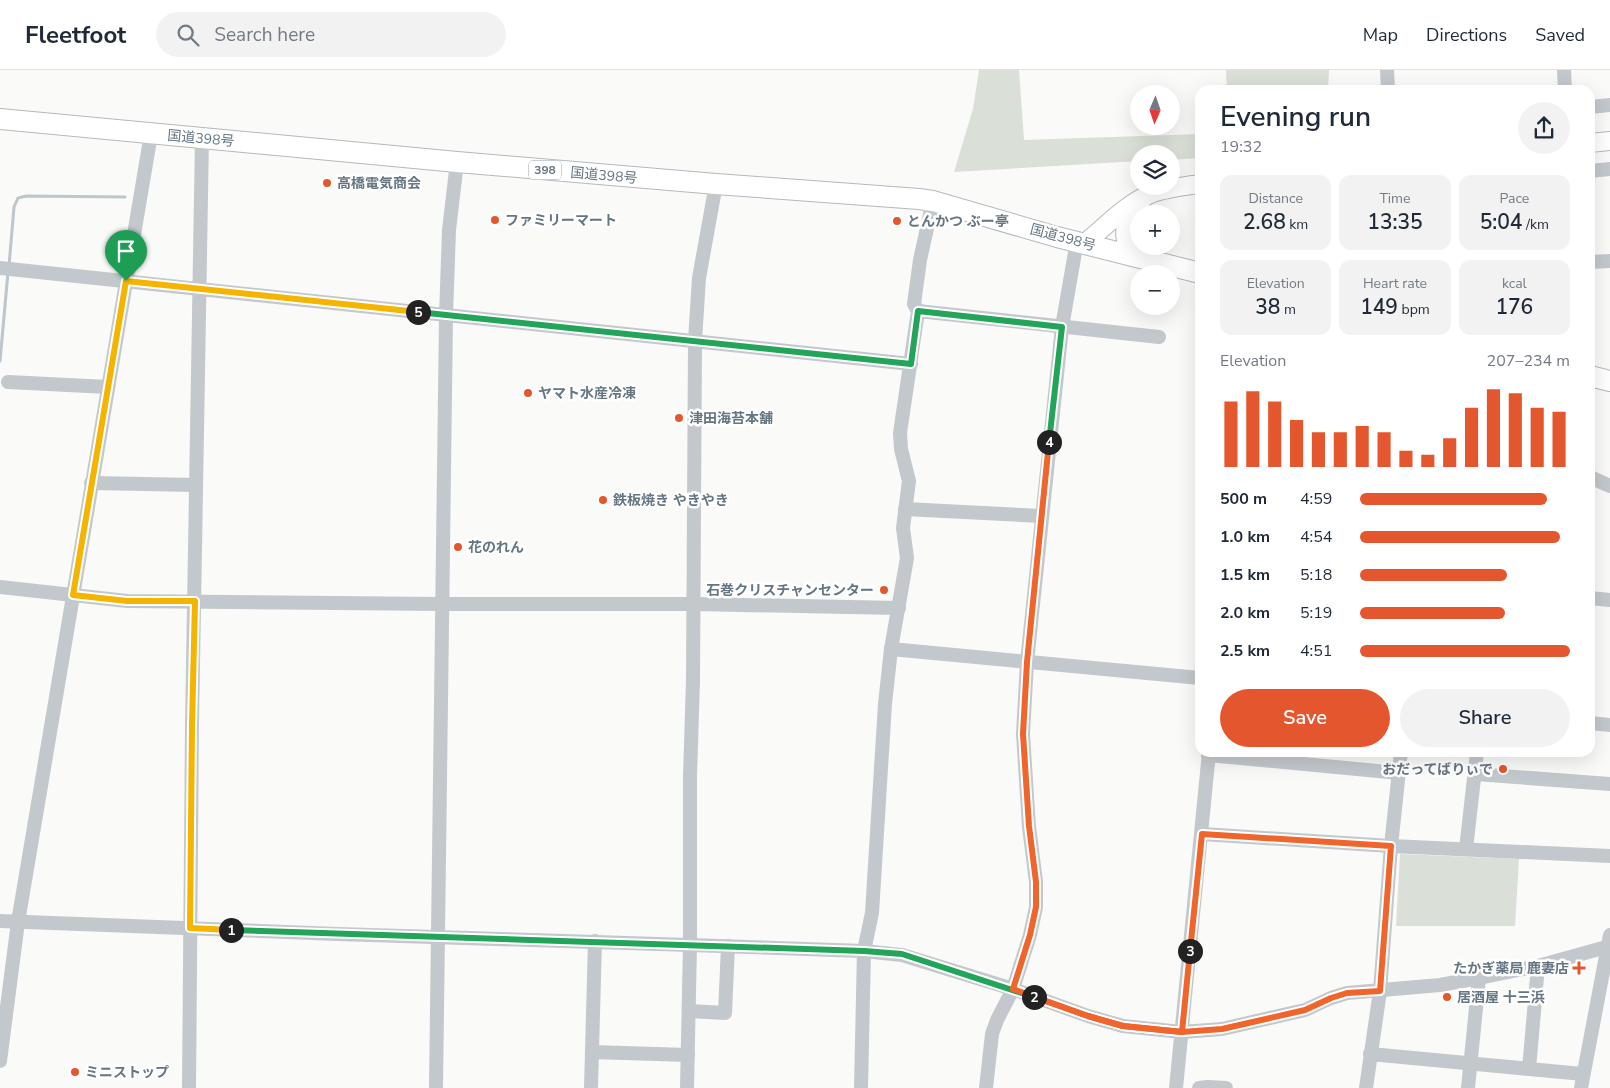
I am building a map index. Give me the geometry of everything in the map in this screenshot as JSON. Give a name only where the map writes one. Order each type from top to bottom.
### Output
[{"type":"highway","name":"国道398号","points":[[0,119],[457,162],[933,201],[1195,272]]},
{"type":"highway","points":[[1595,377],[1610,381]]},
{"type":"main road","points":[[1595,142],[1610,141]]},
{"type":"main road","points":[[1180,188],[1195,185]]},
{"type":"main road","points":[[1081,242],[1137,201],[1150,195]]},
{"type":"main road","points":[[1144,205],[1159,195]]},
{"type":"main road","points":[[1130,217],[1127,223],[1126,240],[1130,255]]},
{"type":"street","points":[[1387,70],[1388,85]]},
{"type":"street","points":[[1564,70],[1565,85]]},
{"type":"street","points":[[1595,106],[1610,105]]},
{"type":"street","points":[[0,1061],[18,922],[150,134]]},
{"type":"street","points":[[189,1088],[192,717],[202,138]]},
{"type":"street","points":[[436,1088],[446,316],[449,230],[457,162]]},
{"type":"street","points":[[1595,170],[1610,169]]},
{"type":"street","points":[[687,1088],[698,278],[716,184]]},
{"type":"street","points":[[861,1088],[864,951],[872,913],[885,704],[891,649],[907,558],[902,528],[909,481],[901,449],[900,433],[918,311],[914,304],[916,288],[933,201]]},
{"type":"street","points":[[986,1088],[992,1034],[1013,989],[1030,935],[1036,907],[1036,882],[1029,826],[1023,734],[1027,662],[1062,327],[1081,242]]},
{"type":"street","points":[[1595,262],[1610,261]]},
{"type":"street","points":[[1,268],[911,364]]},
{"type":"street","points":[[918,311],[1159,337]]},
{"type":"street","points":[[8,382],[108,388]]},
{"type":"street","points":[[1595,479],[1610,486]]},
{"type":"street","points":[[91,483],[196,485]]},
{"type":"street","points":[[905,509],[1041,516]]},
{"type":"street","points":[[0,586],[127,601],[693,604],[899,608]]},
{"type":"street","points":[[1595,598],[1610,600]]},
{"type":"street","points":[[891,649],[1195,678]]},
{"type":"street","points":[[1595,723],[1610,724]]},
{"type":"street","points":[[1176,1088],[1209,757]]},
{"type":"street","points":[[1238,757],[1399,774]]},
{"type":"street","points":[[1366,1088],[1380,991],[1391,846],[1401,757]]},
{"type":"street","points":[[1466,849],[1476,757]]},
{"type":"street","points":[[1474,774],[1610,784]]},
{"type":"street","points":[[1202,834],[1391,846],[1610,856]]},
{"type":"street","points":[[0,921],[728,946],[902,954],[1123,1026],[1182,1032],[1222,1029],[1305,1010],[1347,993],[1440,985],[1538,966],[1609,942],[1604,998],[1582,1081],[1529,1069],[1370,1054]]},
{"type":"street","points":[[591,1088],[595,942]]},
{"type":"street","points":[[689,1011],[725,1013],[728,946]]},
{"type":"street","points":[[1529,1069],[1538,966]]},
{"type":"street","points":[[1468,1088],[1479,978]]},
{"type":"street","points":[[592,1052],[688,1055]]},
{"type":"street","points":[[1199,1088],[1226,1088]]},
{"type":"shaded area","points":[[979,70],[1019,70],[1024,140],[1195,134],[1195,158],[1180,159],[1180,145],[1130,145],[1130,162],[954,172],[973,109]]},
{"type":"shaded area","points":[[1226,70],[1329,70],[1328,85],[1227,85]]},
{"type":"shaded area","points":[[1400,854],[1519,859],[1515,926],[1396,926]]},
{"type":"waterway","points":[[9,266],[14,207],[18,198],[26,196],[125,197]]},
{"type":"waterway","points":[[0,361],[8,272]]},
{"type":"place","name":"高橋電気商会","points":[[327,183]]},
{"type":"place","name":"ファミリーマート","points":[[495,220]]},
{"type":"place","name":"とんかつ ぶー亭","points":[[897,221]]},
{"type":"place","name":"ヤマト水産冷凍","points":[[528,393]]},
{"type":"place","name":"津田海苔本舗","points":[[679,418]]},
{"type":"place","name":"鉄板焼き やきやき","points":[[603,500]]},
{"type":"place","name":"花のれん","points":[[458,547]]},
{"type":"place","name":"石巻クリスチャンセンター","points":[[884,590]]},
{"type":"place","name":"おだってばりぃで","points":[[1503,769]]},
{"type":"place","name":"たかぎ薬局 鹿妻店","points":[[1579,968]]},
{"type":"place","name":"居酒屋 十三浜","points":[[1447,997]]},
{"type":"place","name":"ミニストップ","points":[[75,1072]]},
{"type":"route","points":[[126,281],[73,595],[127,601],[195,601],[190,928],[864,951],[902,954],[1013,989],[1088,1016],[1123,1026],[1182,1032],[1222,1029],[1305,1010],[1347,993],[1380,991],[1391,846],[1202,834],[1182,1032],[1139,1028],[1123,1026],[1088,1016],[1056,1005],[1013,989],[1030,935],[1036,907],[1036,882],[1029,826],[1023,734],[1027,662],[1062,327],[918,311],[911,364],[126,281]]}]
